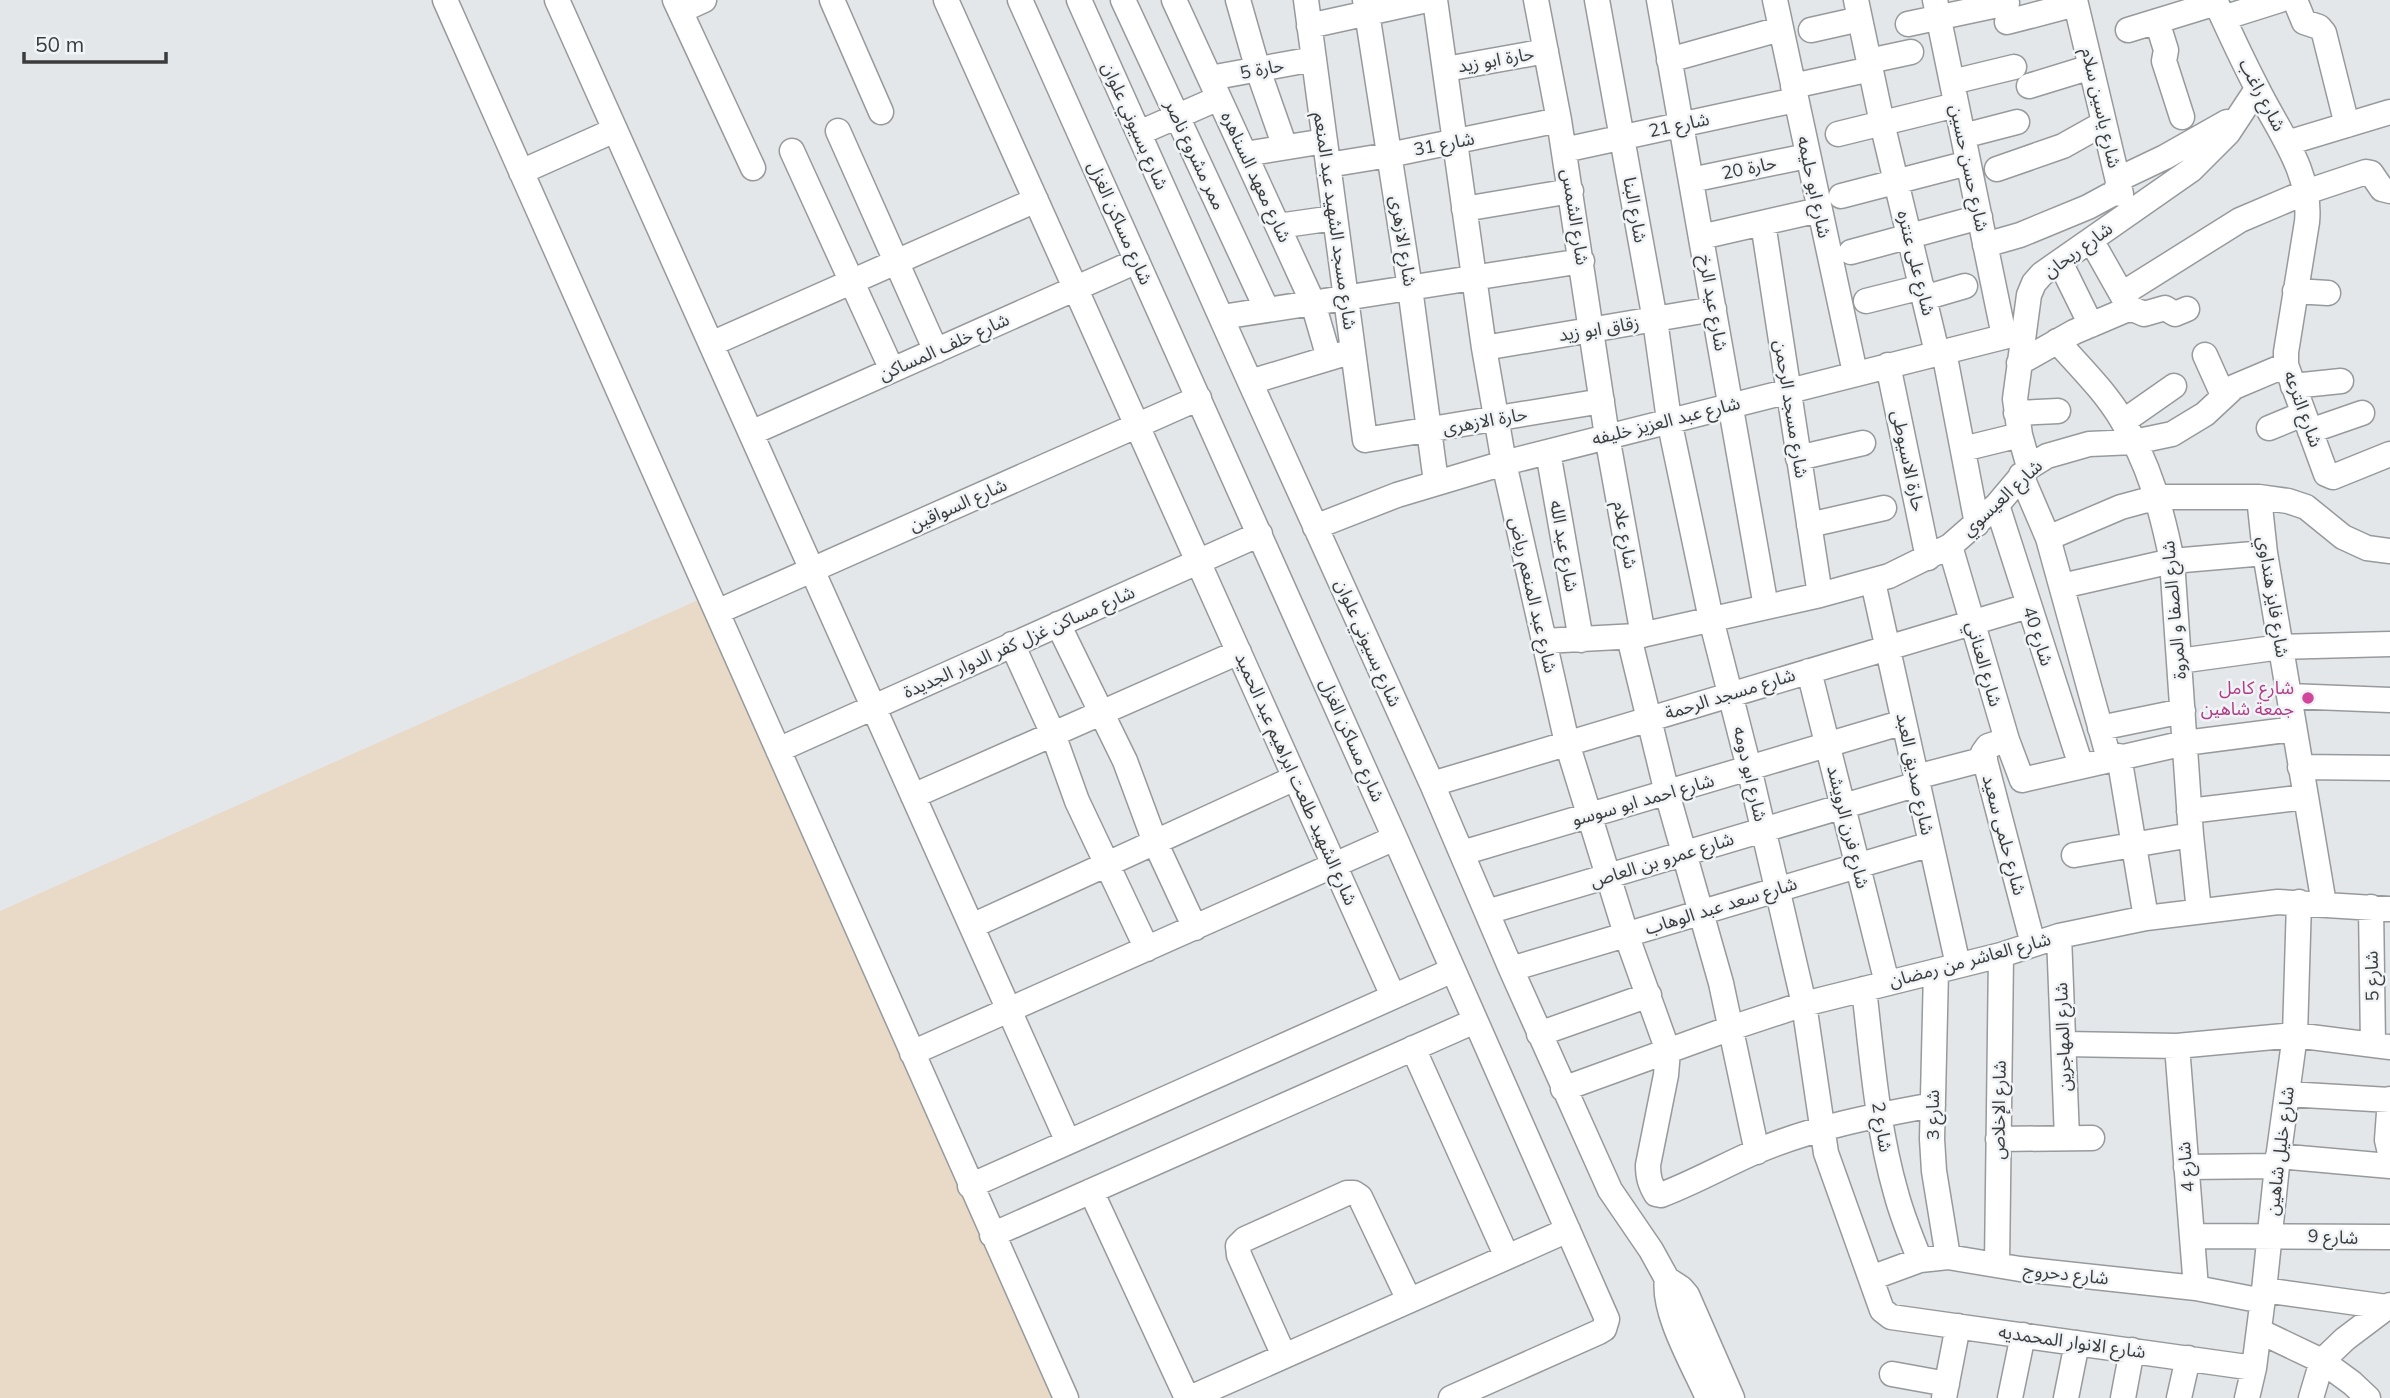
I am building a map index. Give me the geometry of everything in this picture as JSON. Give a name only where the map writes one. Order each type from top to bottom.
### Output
[{"type":"street","points":[[445,0],[1066,1398]]},
{"type":"street","points":[[557,0],[1068,1142]]},
{"type":"street","points":[[704,0],[678,5],[753,168]]},
{"type":"street","points":[[832,0],[881,112]]},
{"type":"street","name":"شارع الشهيد طلعت ابراهيم عبد الحميد","points":[[946,0],[1393,996]]},
{"type":"street","name":"شارع مساكن الغزل","points":[[1020,0],[1606,1314],[1604,1329],[1451,1398]]},
{"type":"street","name":"شارع بسيوني علوان","points":[[1079,0],[1432,784],[1539,1034],[1610,1190],[1651,1250],[1667,1279],[1687,1295],[1732,1398]]},
{"type":"street","name":"ممر مشروع ناصر","points":[[1123,0],[1267,310]]},
{"type":"street","name":"شارع معهد السناهره","points":[[1174,0],[1313,303],[1341,355]]},
{"type":"street","points":[[1238,0],[1258,70],[1285,147]]},
{"type":"street","name":"شارع مسجد الشهيد عبد المنعم","points":[[1306,0],[1345,298],[1341,355],[1364,439],[1367,441]]},
{"type":"street","points":[[1309,26],[1366,7],[1427,0]]},
{"type":"street","name":"شارع عبد المنعم رياض","points":[[1435,0],[1484,348],[1504,463],[1567,743],[1626,934],[1668,1051],[1667,1075],[1648,1176]]},
{"type":"street","name":"شارع الشمس","points":[[1536,0],[1564,150],[1607,436]]},
{"type":"street","name":"شارع البنا","points":[[1597,0],[1655,320],[1670,420]]},
{"type":"street","name":"شارع عيد الرخ","points":[[1659,0],[1766,607]]},
{"type":"street","name":"شارع ابو حليمه","points":[[1775,0],[1855,373]]},
{"type":"street","points":[[2127,30],[2218,7],[2280,0]]},
{"type":"street","points":[[2295,0],[2304,22],[2319,27],[2324,33],[2347,125]]},
{"type":"street","points":[[1908,24],[1937,9],[2007,12],[2076,2]]},
{"type":"street","name":"شارع ياسين سلام","points":[[2076,2],[2126,215]]},
{"type":"street","name":"شارع الازهرى","points":[[1366,7],[1410,288],[1436,482]]},
{"type":"street","name":"شارع راغب","points":[[2218,7],[2257,89],[2287,142],[2306,192]]},
{"type":"street","points":[[1811,30],[1858,9]]},
{"type":"street","name":"شارع على عنتره","points":[[1858,9],[1923,293],[1936,344],[1945,357],[1977,524]]},
{"type":"street","name":"شارع حسن حسين","points":[[1937,9],[1985,245],[2014,334]]},
{"type":"street","points":[[2157,21],[2166,50],[2164,61],[2182,117]]},
{"type":"street","points":[[1669,60],[1780,29]]},
{"type":"street","name":"حارة ابو زيد","points":[[1446,69],[1546,51]]},
{"type":"street","name":"شارع 21","points":[[1564,150],[1680,125],[1794,93],[1911,52]]},
{"type":"street","name":"حارة 5","points":[[1139,133],[1176,117],[1215,88],[1258,70],[1314,59]]},
{"type":"street","points":[[1838,134],[1882,123],[2014,67]]},
{"type":"street","points":[[2029,86],[2091,67]]},
{"type":"street","name":"شارع ريحان","points":[[2146,918],[2134,845],[2114,758],[2101,727],[2048,538],[2025,471],[2018,424],[2015,386],[2019,363],[2014,334],[2031,289],[2042,274],[2202,160],[2228,133],[2257,89]]},
{"type":"street","points":[[2287,142],[2390,111]]},
{"type":"street","points":[[1985,245],[2020,235],[2088,207],[2114,193],[2123,177],[2240,115]]},
{"type":"street","name":"شارع 31","points":[[1245,154],[1285,147],[1326,153],[1389,155],[1559,120]]},
{"type":"street","points":[[1963,136],[2017,122]]},
{"type":"street","points":[[1997,169],[2063,146],[2104,123]]},
{"type":"street","points":[[521,172],[615,130]]},
{"type":"street","points":[[838,131],[936,351]]},
{"type":"street","points":[[792,151],[892,370]]},
{"type":"street","name":"حارة 20","points":[[1690,180],[1807,156]]},
{"type":"street","points":[[1841,196],[1968,163]]},
{"type":"street","points":[[2019,363],[2091,325],[2240,220],[2306,192],[2366,172],[2371,173],[2388,198]]},
{"type":"street","points":[[1464,209],[1570,191]]},
{"type":"street","name":"شارع الترعه","points":[[2306,192],[2309,204],[2307,222],[2286,352],[2290,375],[2329,477]]},
{"type":"street","points":[[711,344],[1036,200]]},
{"type":"street","points":[[1701,237],[1819,210]]},
{"type":"street","points":[[1851,252],[1979,217]]},
{"type":"street","points":[[1278,226],[1334,218]]},
{"type":"street","name":"شارع مسجد الرحمن","points":[[1763,223],[1820,595]]},
{"type":"street","points":[[2091,240],[2126,302],[2144,314],[2165,308],[2175,314],[2187,309]]},
{"type":"street","name":"شارع خلف المساكن","points":[[751,433],[1137,261]]},
{"type":"street","points":[[1222,317],[1582,261]]},
{"type":"street","points":[[2060,262],[2091,325]]},
{"type":"street","points":[[1866,301],[1965,286]]},
{"type":"street","points":[[2295,291],[2328,293]]},
{"type":"street","name":"زقاق ابو زيد","points":[[1484,348],[1714,309]]},
{"type":"street","name":"شارع عبد العزيز خليفه","points":[[1315,527],[1436,482],[1504,463],[2014,334]]},
{"type":"street","name":"شارع الصفا و المروة","points":[[2057,341],[2129,432],[2158,497],[2172,561],[2190,823],[2199,911]]},
{"type":"street","points":[[1250,382],[1341,355]]},
{"type":"street","points":[[2205,355],[2223,395]]},
{"type":"street","name":"حارة الاسيوطى","points":[[1888,365],[1928,558]]},
{"type":"street","name":"شارع العيسوي","points":[[1544,642],[1636,636],[1873,582],[1950,546],[1997,505],[2025,471],[2047,456],[2129,432],[2153,440],[2189,425],[2241,383],[2290,375],[2341,381]]},
{"type":"street","points":[[2129,432],[2174,386]]},
{"type":"street","name":"شارع السواقين","points":[[717,612],[1199,398]]},
{"type":"street","name":"حارة الازهرى","points":[[1367,441],[1602,401]]},
{"type":"street","points":[[1962,449],[2018,424],[2057,411]]},
{"type":"street","points":[[2269,428],[2362,413]]},
{"type":"street","name":"شارع ابو دومه","points":[[1670,420],[1711,619],[1804,1004],[1821,1129],[1832,1173],[1882,1310],[1891,1317]]},
{"type":"street","name":"شارع علام","points":[[1607,436],[1648,719],[1731,1028],[1757,1152]]},
{"type":"street","points":[[1798,458],[1863,443]]},
{"type":"street","name":"شارع عبد الله","points":[[1548,452],[1581,640]]},
{"type":"street","points":[[2306,507],[2317,489],[2329,477],[2390,454]]},
{"type":"street","points":[[2048,538],[2121,508],[2158,497],[2259,497],[2288,501],[2306,507],[2343,537],[2367,548],[2390,551]]},
{"type":"street","name":"شارع فايز هنداوي","points":[[2259,497],[2265,553],[2324,904]]},
{"type":"street","name":"شارع 40","points":[[1997,505],[2081,766]]},
{"type":"street","points":[[1809,525],[1884,509]]},
{"type":"street","name":"شارع مساكن غزل كفر الدوار الجديدة","points":[[778,750],[1259,534]]},
{"type":"street","name":"شارع العناني","points":[[1950,546],[2007,740],[2022,780],[2081,766]]},
{"type":"street","points":[[2062,586],[2172,561],[2265,553]]},
{"type":"street","name":"شارع صديق العبد","points":[[1873,582],[1931,844],[1947,968]]},
{"type":"street","name":"شارع مسجد الرحمة","points":[[1432,784],[2028,606]]},
{"type":"street","points":[[1058,624],[1132,777],[1156,842],[1195,928]]},
{"type":"street","points":[[1013,644],[1053,734],[1076,801],[1147,948]]},
{"type":"street","points":[[2179,661],[2281,647],[2390,644]]},
{"type":"street","points":[[913,796],[1238,652]]},
{"type":"street","name":"شارع فرن الرويشد","points":[[1809,671],[1857,866],[1875,986]]},
{"type":"street","points":[[2289,696],[2390,700]]},
{"type":"street","points":[[2101,727],[2183,711]]},
{"type":"street","name":"شارع احمد ابو سوسو","points":[[1462,853],[1904,722]]},
{"type":"street","points":[[2081,766],[2185,743],[2294,729]]},
{"type":"street","name":"شارع حلمى سعيد","points":[[2007,740],[1985,749],[1985,759],[2033,944]]},
{"type":"street","name":"شارع عمرو بن العاص","points":[[1487,912],[1842,806],[1985,759]]},
{"type":"street","points":[[2300,767],[2390,768]]},
{"type":"street","points":[[972,926],[1295,778]]},
{"type":"street","points":[[2074,855],[2134,845],[2190,823],[2305,797]]},
{"type":"street","points":[[912,1053],[1395,838]]},
{"type":"street","name":"شارع سعد عبد الوهاب","points":[[1511,969],[1931,844]]},
{"type":"street","name":"شارع العاشر من رمضان","points":[[1563,1088],[1804,1004],[2001,955],[2059,936],[2146,918],[2269,902],[2381,908]]},
{"type":"street","name":"شارع خليل شاهين","points":[[2248,1398],[2259,1331],[2277,1161],[2295,1035],[2299,902]]},
{"type":"street","name":"شارع 5","points":[[2381,908],[2382,1045]]},
{"type":"street","name":"شارع المهاجرين","points":[[2059,936],[2067,1138]]},
{"type":"street","name":"شارع الإخلاص","points":[[1997,1265],[2001,955]]},
{"type":"street","name":"شارع 3","points":[[1947,968],[1933,1105],[1934,1171],[1948,1257]]},
{"type":"street","points":[[971,1186],[1453,970]]},
{"type":"street","name":"شارع 2","points":[[1875,986],[1879,1114],[1896,1194],[1920,1260]]},
{"type":"street","points":[[1539,1034],[1649,995]]},
{"type":"street","points":[[992,1234],[1475,1021]]},
{"type":"street","points":[[2065,1044],[2177,1046],[2295,1035],[2382,1045]]},
{"type":"street","name":"شارع 4","points":[[2177,1046],[2196,1288]]},
{"type":"street","points":[[1413,1048],[1507,1257]]},
{"type":"street","points":[[2287,1094],[2390,1100],[2387,1140],[2390,1153]]},
{"type":"street","points":[[1610,1190],[1648,1176],[1656,1194],[1661,1195],[1757,1152],[1821,1129],[1879,1114],[1933,1105]]},
{"type":"street","points":[[1998,1139],[2092,1138]]},
{"type":"street","points":[[2186,1167],[2277,1161],[2390,1166]]},
{"type":"street","points":[[1091,1191],[1189,1398],[1568,1230]]},
{"type":"street","points":[[1284,1356],[1239,1255],[1238,1246],[1245,1239],[1354,1193],[1360,1197],[1409,1300]]},
{"type":"street","name":"شارع 9","points":[[2192,1236],[2390,1237]]},
{"type":"street","name":"شارع دحروج","points":[[1871,1278],[1920,1260],[1948,1257],[2196,1288],[2388,1306]]},
{"type":"street","name":"شارع بسيوني علوان","points":[[1667,1279],[1665,1296],[1670,1312],[1708,1398]]},
{"type":"street","points":[[2311,1398],[2322,1361],[2345,1339],[2388,1306]]},
{"type":"street","name":"شارع الانوار المحمديه","points":[[1891,1317],[2254,1368]]},
{"type":"street","points":[[1892,1374],[1945,1391],[1958,1326]]},
{"type":"street","points":[[2259,1331],[2322,1361],[2368,1398]]},
{"type":"street","points":[[2010,1398],[2023,1335]]},
{"type":"street","points":[[2066,1398],[2077,1343]]},
{"type":"street","points":[[2123,1398],[2132,1350]]},
{"type":"street","points":[[2179,1398],[2188,1358]]},
{"type":"shaded area","points":[[707,596],[1065,1398],[0,1398],[0,911]]},
{"type":"place","name":"شارع كامل جمعة شاهين","points":[[2308,698]]}]
